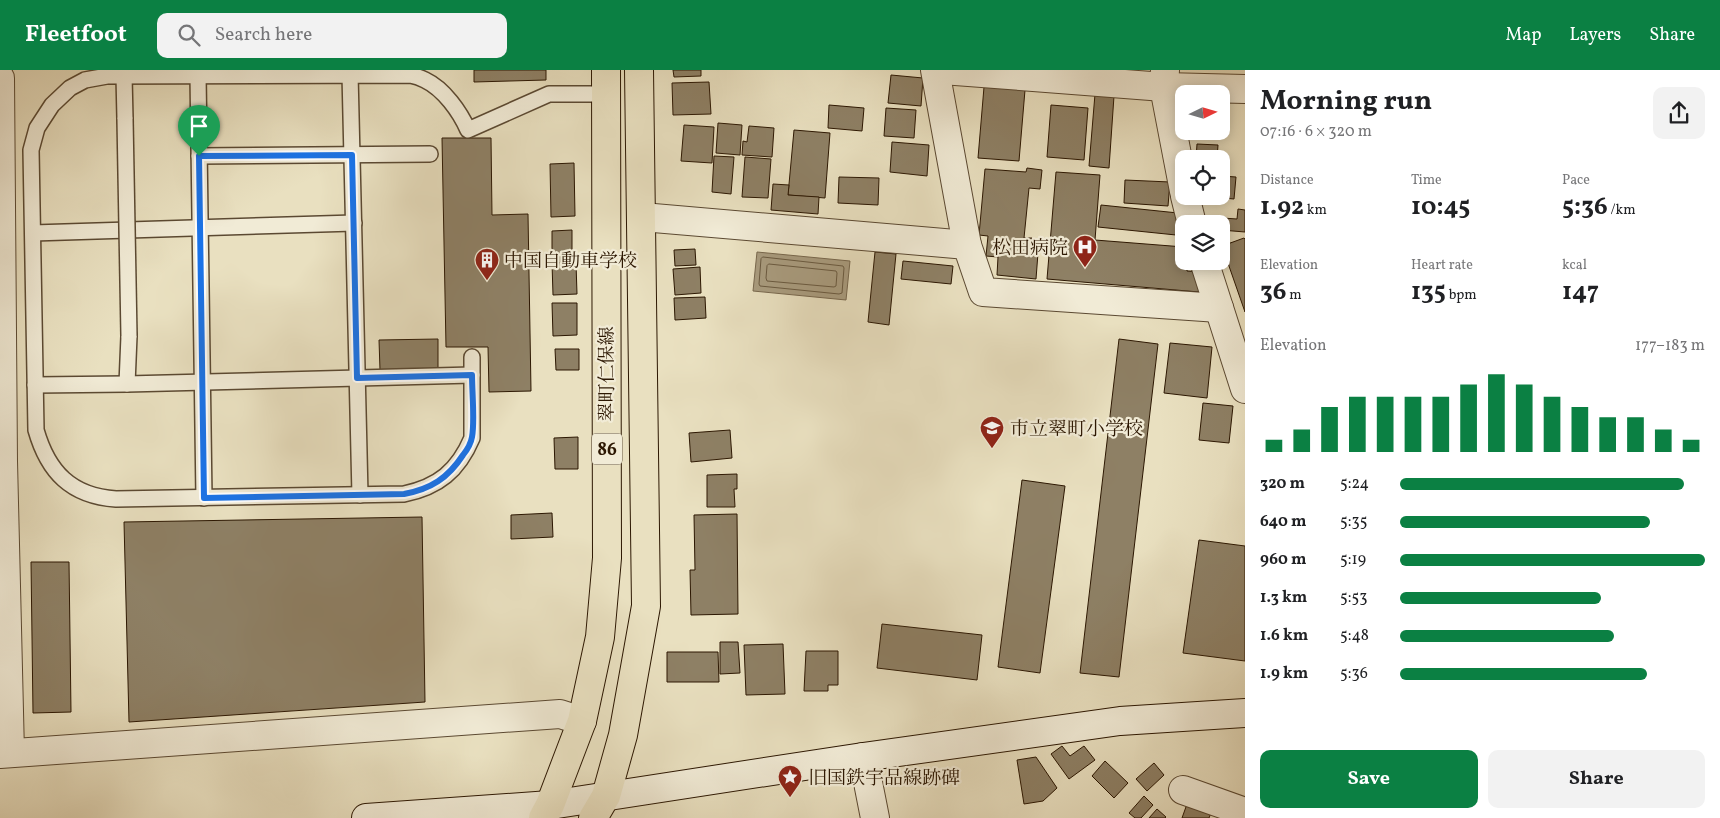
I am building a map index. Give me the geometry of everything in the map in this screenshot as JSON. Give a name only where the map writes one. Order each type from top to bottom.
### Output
[{"type":"main road","name":"翠町仁保線","points":[[599,807],[623,735],[646,606],[639,70]]},
{"type":"main road","name":"翠町仁保線","points":[[547,812],[582,721],[600,637],[607,558],[606,82]]},
{"type":"street","points":[[935,70],[967,245],[983,292],[1219,308]]},
{"type":"street","points":[[942,70],[1164,79],[1245,88]]},
{"type":"street","points":[[0,78],[5,754],[560,714],[582,721]]},
{"type":"street","points":[[1164,79],[1177,150]]},
{"type":"street","points":[[642,216],[967,245]]},
{"type":"street","points":[[1207,270],[1245,389]]},
{"type":"street","points":[[366,818],[547,812],[599,807],[863,757],[1120,722],[1245,713]]},
{"type":"street","points":[[863,757],[875,818]]},
{"type":"street","points":[[1183,790],[1245,812]]},
{"type":"lane","points":[[350,74],[360,495]]},
{"type":"lane","points":[[198,75],[204,498]]},
{"type":"lane","points":[[472,357],[472,438],[456,467],[438,482],[421,490],[404,494],[99,498],[71,486],[58,474],[42,450],[36,430],[31,150],[37,128],[52,105],[70,88],[85,80],[107,76],[410,75],[426,80],[442,92],[462,117],[468,130],[549,94],[606,82]]},
{"type":"lane","points":[[124,76],[129,336],[127,384]]},
{"type":"lane","points":[[199,156],[430,154]]},
{"type":"lane","points":[[33,233],[354,223]]},
{"type":"lane","points":[[35,385],[472,375]]},
{"type":"water","points":[[757,252],[850,261],[846,300],[753,291]]},
{"type":"building","points":[[474,70],[546,70],[546,80],[474,82]]},
{"type":"building","points":[[673,70],[701,70],[701,76],[674,77]]},
{"type":"building","points":[[891,75],[923,78],[921,106],[888,103]]},
{"type":"building","points":[[709,82],[711,114],[673,115],[672,83]]},
{"type":"building","points":[[984,87],[1025,90],[1019,161],[978,158]]},
{"type":"building","points":[[1095,94],[1114,96],[1109,168],[1089,166]]},
{"type":"building","points":[[829,105],[864,108],[862,131],[828,128]]},
{"type":"building","points":[[1051,105],[1088,108],[1084,160],[1047,157]]},
{"type":"building","points":[[886,108],[916,110],[914,138],[884,136]]},
{"type":"building","points":[[718,123],[742,125],[740,155],[716,153]]},
{"type":"building","points":[[684,125],[714,127],[712,163],[681,161]]},
{"type":"building","points":[[749,126],[774,128],[772,157],[742,155],[743,141],[747,142]]},
{"type":"building","points":[[794,130],[830,133],[825,198],[788,195]]},
{"type":"building","name":"中国自動車学校","points":[[442,138],[491,138],[492,215],[528,214],[531,391],[489,392],[488,347],[446,347]]},
{"type":"building","points":[[892,142],[929,145],[927,176],[890,172]]},
{"type":"building","points":[[1197,144],[1218,145],[1218,150],[1197,150]]},
{"type":"building","points":[[714,156],[734,157],[731,194],[712,192]]},
{"type":"building","points":[[745,157],[771,159],[768,198],[742,197]]},
{"type":"building","points":[[574,163],[575,216],[551,217],[550,164]]},
{"type":"building","points":[[1027,168],[1042,170],[1040,189],[1029,188],[1024,238],[1032,238],[1031,252],[1038,253],[1036,279],[997,275],[998,257],[986,256],[988,236],[979,235],[985,169],[1026,172]]},
{"type":"building","points":[[1056,172],[1100,175],[1095,240],[1175,246],[1175,270],[1201,272],[1199,292],[1047,279]]},
{"type":"building","points":[[839,177],[879,178],[878,205],[838,203]]},
{"type":"building","points":[[1230,177],[1236,177],[1234,199],[1230,199]]},
{"type":"building","points":[[1125,180],[1170,182],[1168,206],[1124,203]]},
{"type":"building","points":[[773,184],[789,185],[788,195],[819,197],[818,214],[771,210]]},
{"type":"building","points":[[1101,205],[1178,213],[1178,215],[1175,215],[1175,235],[1098,227]]},
{"type":"building","points":[[1238,209],[1245,210],[1245,232],[1230,231],[1230,219],[1237,219]]},
{"type":"building","points":[[572,230],[572,263],[552,263],[552,231]]},
{"type":"building","points":[[1245,239],[1245,312],[1230,269],[1230,243]]},
{"type":"building","points":[[695,249],[696,265],[675,266],[674,250]]},
{"type":"building","points":[[875,252],[896,254],[889,325],[868,322]]},
{"type":"building","points":[[903,261],[953,266],[951,284],[901,279]]},
{"type":"building","points":[[552,263],[576,263],[577,294],[553,295]]},
{"type":"building","points":[[700,267],[701,293],[675,295],[673,269]]},
{"type":"building","points":[[705,297],[706,318],[675,320],[674,298]]},
{"type":"building","points":[[552,303],[577,303],[577,335],[553,336]]},
{"type":"building","points":[[438,339],[438,369],[380,370],[379,340]]},
{"type":"building","points":[[1119,339],[1158,344],[1119,677],[1080,673]]},
{"type":"building","points":[[1170,343],[1212,347],[1207,398],[1164,393]]},
{"type":"building","points":[[555,349],[579,349],[579,370],[556,370]]},
{"type":"building","points":[[1203,403],[1233,406],[1229,443],[1199,440]]},
{"type":"building","points":[[730,430],[732,458],[691,462],[689,433]]},
{"type":"building","points":[[578,437],[578,469],[555,469],[554,438]]},
{"type":"building","points":[[737,474],[737,489],[734,489],[735,507],[707,507],[707,475]]},
{"type":"building","points":[[1022,480],[1065,486],[1040,673],[998,667]]},
{"type":"building","points":[[552,513],[553,537],[511,539],[511,515]]},
{"type":"building","points":[[737,514],[738,614],[691,615],[690,570],[695,570],[694,515]]},
{"type":"building","points":[[422,517],[425,702],[129,722],[124,522]]},
{"type":"building","points":[[1199,540],[1245,546],[1245,661],[1183,653]]},
{"type":"building","points":[[31,562],[69,562],[71,712],[33,713]]},
{"type":"building","points":[[882,624],[982,635],[977,680],[877,668]]},
{"type":"building","points":[[720,642],[738,642],[740,673],[720,674]]},
{"type":"building","points":[[783,644],[785,694],[746,695],[744,645]]},
{"type":"building","points":[[806,651],[838,651],[838,685],[828,685],[828,691],[804,691]]},
{"type":"building","points":[[667,652],[718,652],[719,682],[667,682]]},
{"type":"building","points":[[1062,746],[1070,756],[1084,746],[1095,760],[1069,779],[1051,754]]},
{"type":"building","points":[[1036,757],[1057,788],[1043,801],[1024,804],[1017,760]]},
{"type":"building","points":[[1105,761],[1128,783],[1114,798],[1092,776]]},
{"type":"building","points":[[1154,763],[1164,775],[1147,791],[1136,779]]},
{"type":"building","points":[[1144,796],[1153,805],[1141,818],[1135,818],[1129,813]]},
{"type":"building","points":[[1187,804],[1211,813],[1209,818],[1182,818]]},
{"type":"building","points":[[1157,809],[1166,817],[1149,818]]},
{"type":"place","name":"松田病院","points":[[1085,268]]},
{"type":"place","name":"中国自動車学校","points":[[487,281]]},
{"type":"place","name":"市立翠町小学校","points":[[992,449]]},
{"type":"place","name":"旧国鉄宇品線跡碑","points":[[790,798]]},
{"type":"route","points":[[352,155],[357,378],[472,375],[472,438],[456,467],[438,482],[421,490],[404,494],[204,498],[199,156],[352,155]]}]
